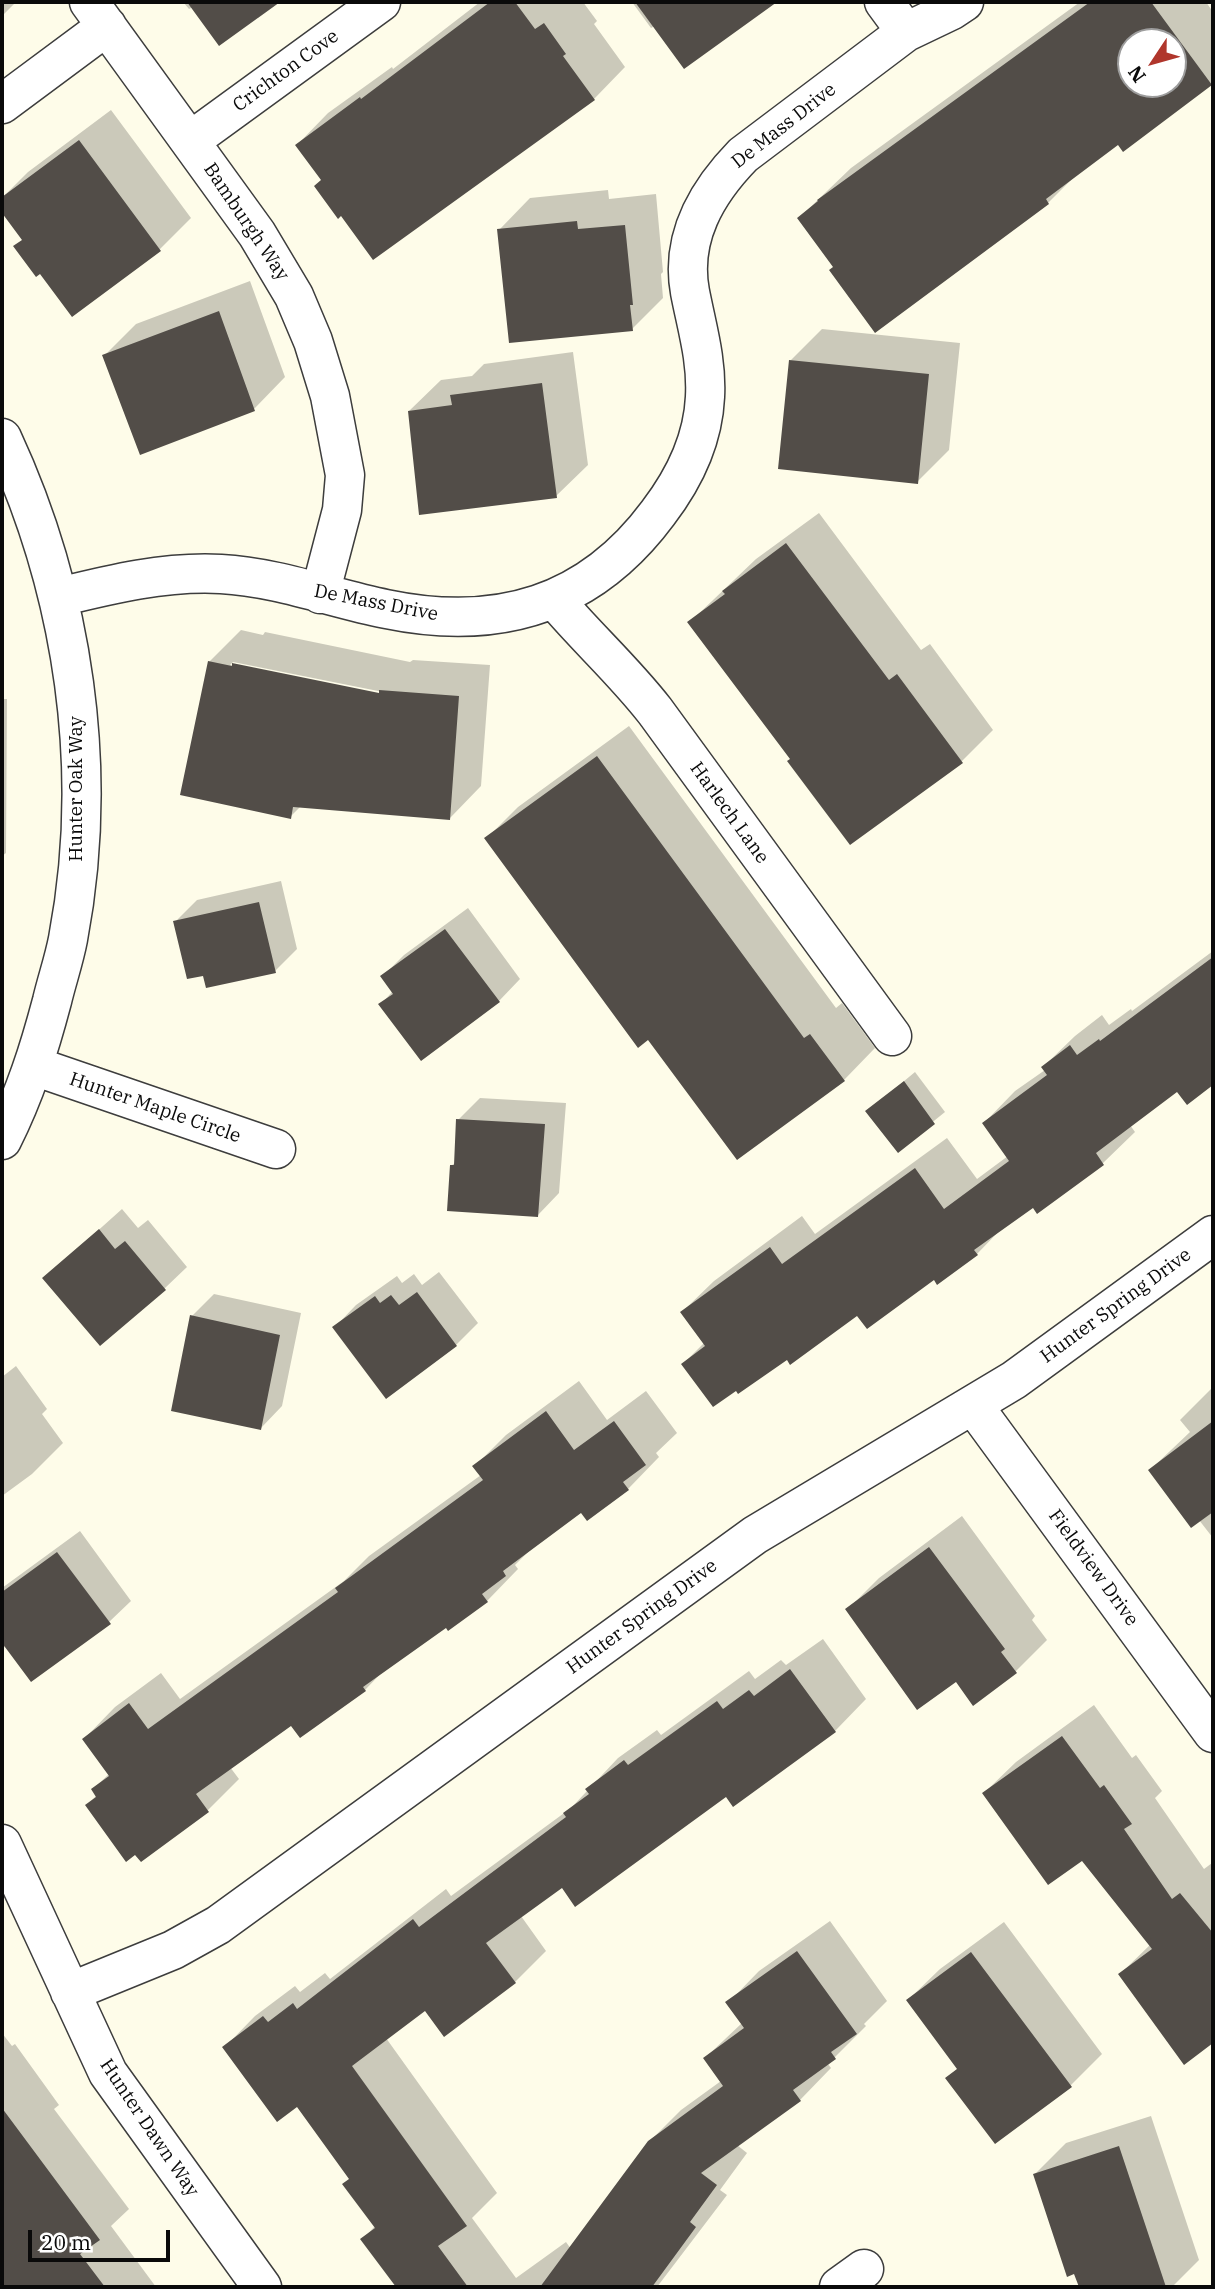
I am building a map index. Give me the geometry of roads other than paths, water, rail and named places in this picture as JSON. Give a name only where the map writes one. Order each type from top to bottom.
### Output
[{"type":"street","name":"Crichton Cove","points":[[190,141],[381,2]]},
{"type":"street","points":[[884,2],[906,32]]},
{"type":"street","name":"De Mass Drive","points":[[59,597],[111,584],[188,574],[222,574],[254,578],[408,613],[461,617],[526,609],[555,600],[581,586],[651,523],[671,496],[689,464],[700,432],[705,398],[704,362],[688,268],[690,243],[708,197],[723,175],[743,155],[906,32],[964,2]]},
{"type":"street","name":"Bamburgh Way","points":[[98,14],[257,234],[294,296],[313,341],[330,396],[345,475],[338,527],[320,594]]},
{"type":"street","points":[[2,104],[98,14]]},
{"type":"street","name":"Hunter Oak Way","points":[[2,438],[36,521],[59,597],[71,652],[81,765],[79,866],[68,940],[34,1066],[2,1140]]},
{"type":"street","name":"Harlech Lane","points":[[555,600],[647,701],[892,1036]]},
{"type":"street","name":"Hunter Maple Circle","points":[[34,1066],[276,1149]]},
{"type":"street","name":"Hunter Spring Drive","points":[[70,1992],[173,1950],[218,1924],[755,1535],[973,1405],[1047,1357],[1213,1235]]},
{"type":"street","name":"Fieldview Drive","points":[[973,1405],[1213,1732]]},
{"type":"street","name":"Hunter Dawn Way","points":[[2,1844],[108,2073],[262,2287]]}]
